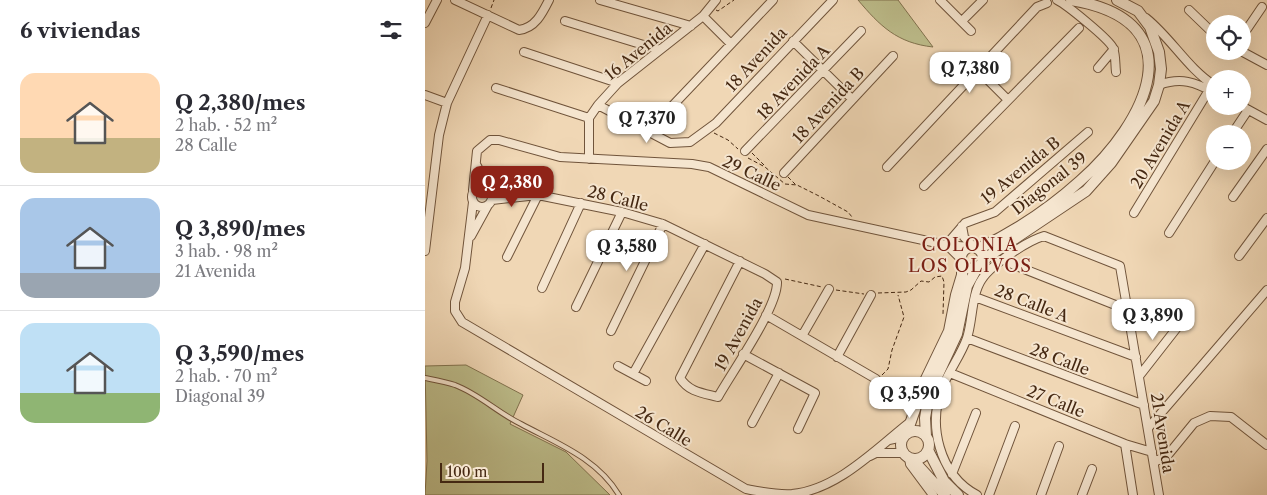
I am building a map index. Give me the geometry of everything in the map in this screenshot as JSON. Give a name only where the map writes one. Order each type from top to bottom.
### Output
[{"type":"street","points":[[425,23],[437,0]]},
{"type":"street","points":[[455,0],[519,30],[528,29],[534,24],[549,0]]},
{"type":"street","points":[[600,0],[691,26]]},
{"type":"street","name":"16 Avenida","points":[[589,118],[618,83],[703,16],[716,0]]},
{"type":"street","points":[[658,121],[773,0]]},
{"type":"street","name":"18 Avenida","points":[[598,105],[670,144],[690,142],[699,137],[833,0]]},
{"type":"street","points":[[940,0],[971,31]]},
{"type":"street","points":[[962,21],[983,0]]},
{"type":"street","points":[[887,167],[1041,2],[1057,0],[1066,4],[1114,49],[1116,72]]},
{"type":"street","name":"Diagonal 39","points":[[974,248],[1039,213],[1080,181],[1117,140],[1147,87],[1150,69],[1149,56],[1141,33],[1127,19],[1104,8],[1071,0]]},
{"type":"street","points":[[1117,0],[1138,11],[1163,31],[1185,61],[1206,82]]},
{"type":"street","points":[[1251,23],[1262,7]]},
{"type":"street","points":[[1189,10],[1206,26]]},
{"type":"street","points":[[1138,11],[1150,27],[1159,52],[1159,85],[1173,81],[1193,82],[1206,87]]},
{"type":"street","points":[[425,245],[439,135],[447,103],[488,15]]},
{"type":"street","points":[[703,16],[731,44]]},
{"type":"street","points":[[565,21],[660,50]]},
{"type":"street","points":[[924,186],[1079,28]]},
{"type":"street","name":"18 Avenida A","points":[[746,150],[861,31]]},
{"type":"street","points":[[793,40],[852,99]]},
{"type":"street","points":[[1098,68],[1114,49]]},
{"type":"street","points":[[524,52],[618,83]]},
{"type":"street","name":"18 Avenida B","points":[[784,173],[893,56]]},
{"type":"street","points":[[1251,56],[1267,65]]},
{"type":"street","points":[[978,70],[1008,100]]},
{"type":"street","name":"Diagonal 39","points":[[980,264],[1086,191],[1099,178],[1154,101],[1159,85]]},
{"type":"street","points":[[496,88],[589,118],[589,159]]},
{"type":"street","points":[[425,95],[447,103]]},
{"type":"street","name":"20 Avenida A","points":[[1134,213],[1206,100]]},
{"type":"street","points":[[1251,111],[1267,120]]},
{"type":"street","name":"19 Avenida B","points":[[946,245],[962,226],[969,221],[995,212],[1088,132]]},
{"type":"street","name":"29 Calle","points":[[475,162],[477,151],[484,143],[499,140],[560,157],[692,164],[709,168],[808,215],[946,245],[974,248]]},
{"type":"street","points":[[1233,198],[1267,149]]},
{"type":"street","points":[[468,239],[473,202],[471,196],[475,162]]},
{"type":"street","points":[[475,162],[490,197]]},
{"type":"street","points":[[1169,233],[1209,170]]},
{"type":"street","points":[[473,190],[482,186],[490,197]]},
{"type":"street","points":[[507,257],[534,195]]},
{"type":"street","name":"28 Calle","points":[[490,197],[534,195],[622,212],[663,224],[765,274],[777,282]]},
{"type":"street","points":[[473,202],[479,207],[490,197]]},
{"type":"street","points":[[468,239],[490,197]]},
{"type":"street","points":[[542,288],[581,203]]},
{"type":"street","points":[[576,307],[622,212]]},
{"type":"street","points":[[1239,256],[1267,218]]},
{"type":"street","points":[[611,330],[663,224]]},
{"type":"street","points":[[962,226],[964,237],[974,248],[980,264]]},
{"type":"street","name":"21 Avenida","points":[[1004,259],[1037,238],[1050,237],[1118,263],[1122,270],[1159,495]]},
{"type":"street","name":"26 Calle","points":[[468,239],[465,268],[455,302],[455,311],[462,322],[746,489],[769,494],[794,494],[836,478],[909,423]]},
{"type":"street","points":[[633,374],[705,244]]},
{"type":"street","points":[[946,245],[958,254],[962,262],[969,269],[980,264]]},
{"type":"street","points":[[945,495],[908,457],[901,445],[924,383],[949,331],[962,275],[964,250],[974,248]]},
{"type":"street","points":[[977,495],[968,490],[952,474],[937,439],[935,421],[938,400],[967,338],[975,297],[981,280],[1004,259],[1014,265],[1128,310]]},
{"type":"street","name":"19 Avenida","points":[[740,262],[680,378],[686,388],[718,397],[766,315],[777,292],[777,282]]},
{"type":"street","points":[[925,436],[925,418],[929,394],[957,334],[967,286],[980,264]]},
{"type":"street","points":[[802,336],[829,289]]},
{"type":"street","points":[[1149,427],[1267,290]]},
{"type":"street","points":[[837,357],[871,295]]},
{"type":"street","name":"28 Calle A","points":[[975,297],[1136,357]]},
{"type":"street","points":[[766,315],[876,379]]},
{"type":"street","name":"21 Avenida","points":[[1140,375],[1183,320]]},
{"type":"street","name":"28 Calle","points":[[967,338],[1143,404]]},
{"type":"street","points":[[743,354],[815,393],[798,429]]},
{"type":"street","points":[[618,366],[647,381]]},
{"type":"street","points":[[752,423],[779,373]]},
{"type":"street","name":"27 Calle","points":[[950,373],[1125,444],[1152,452]]},
{"type":"street","points":[[952,474],[977,413]]},
{"type":"street","points":[[1154,462],[1167,456],[1198,421],[1210,416],[1231,417],[1267,445]]},
{"type":"street","points":[[989,495],[1015,426]]},
{"type":"street","points":[[905,435],[917,431],[925,436],[928,440],[928,450],[944,481],[958,495]]},
{"type":"street","name":"26 Calle","points":[[887,440],[905,435]]},
{"type":"street","points":[[1125,444],[1133,495]]},
{"type":"street","points":[[1041,495],[1059,446]]},
{"type":"street","points":[[908,457],[922,457],[928,450]]},
{"type":"street","name":"26 Calle","points":[[861,460],[876,453],[908,457]]},
{"type":"street","points":[[908,457],[910,464],[933,495]]},
{"type":"street","points":[[1082,495],[1092,469]]},
{"type":"lane","points":[[425,378],[455,385],[487,402],[519,424],[580,454],[603,476],[619,495]]},
{"type":"path","points":[[488,15],[494,0]]},
{"type":"path","points":[[718,12],[734,0]]},
{"type":"path","points":[[746,150],[765,167]]},
{"type":"path","points":[[784,173],[797,186]]},
{"type":"path","points":[[777,282],[783,279],[795,280],[829,289],[871,295],[898,294],[911,290],[921,281],[929,282],[935,277],[942,276],[944,282],[943,314]]},
{"type":"path","points":[[876,379],[888,369],[892,350],[904,317],[898,294]]},
{"type":"green space","points":[[858,0],[898,0],[933,47],[909,42],[890,32]]},
{"type":"green space","points":[[466,365],[523,395],[510,424],[566,452],[610,495],[425,495],[427,461],[425,366]]},
{"type":"district","name":"COLONIA LOS OLIVOS","points":[[970,255]]}]
